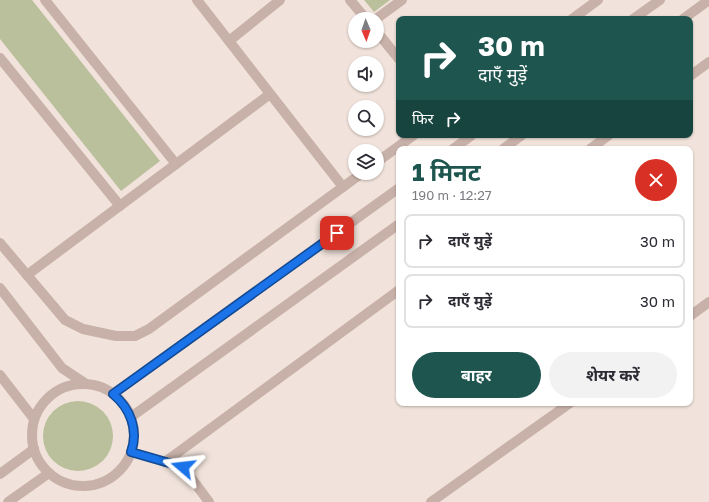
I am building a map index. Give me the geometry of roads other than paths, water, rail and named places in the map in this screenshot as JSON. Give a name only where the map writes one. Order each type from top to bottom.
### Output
[{"type":"street","points":[[45,0],[176,164]]},
{"type":"street","points":[[197,0],[343,187]]},
{"type":"street","points":[[229,41],[280,0]]},
{"type":"street","points":[[350,0],[360,12]]},
{"type":"street","points":[[384,13],[402,0]]},
{"type":"street","points":[[576,16],[598,0]]},
{"type":"street","points":[[637,16],[660,0]]},
{"type":"street","points":[[687,16],[709,0]]},
{"type":"street","points":[[384,41],[396,55]]},
{"type":"street","points":[[0,58],[120,206]]},
{"type":"street","points":[[693,74],[709,62]]},
{"type":"street","points":[[27,275],[270,94]]},
{"type":"street","points":[[399,146],[410,138]]},
{"type":"street","points":[[457,146],[468,138]]},
{"type":"street","points":[[507,146],[518,138]]},
{"type":"street","points":[[594,146],[605,138]]},
{"type":"street","points":[[384,157],[396,148]]},
{"type":"street","points":[[0,243],[65,320],[83,329],[116,336],[135,336],[149,329],[352,180]]},
{"type":"street","points":[[113,394],[396,190]]},
{"type":"street","points":[[131,417],[396,226]]},
{"type":"street","points":[[0,288],[62,368],[86,384]]},
{"type":"street","points":[[165,462],[396,292]]},
{"type":"street","points":[[693,314],[709,302]]},
{"type":"street","points":[[0,375],[34,419]]},
{"type":"street","points":[[86,384],[100,387],[121,400],[131,417],[134,432],[131,452],[118,472],[105,480],[91,485],[76,485],[62,481],[49,473],[43,466],[34,449],[32,434],[34,419],[42,405],[54,393],[69,386],[86,384]]},
{"type":"street","points":[[431,502],[566,406]]},
{"type":"street","points":[[0,474],[34,449]]},
{"type":"street","points":[[131,452],[183,467],[209,502]]},
{"type":"street","points":[[8,502],[49,473]]}]
